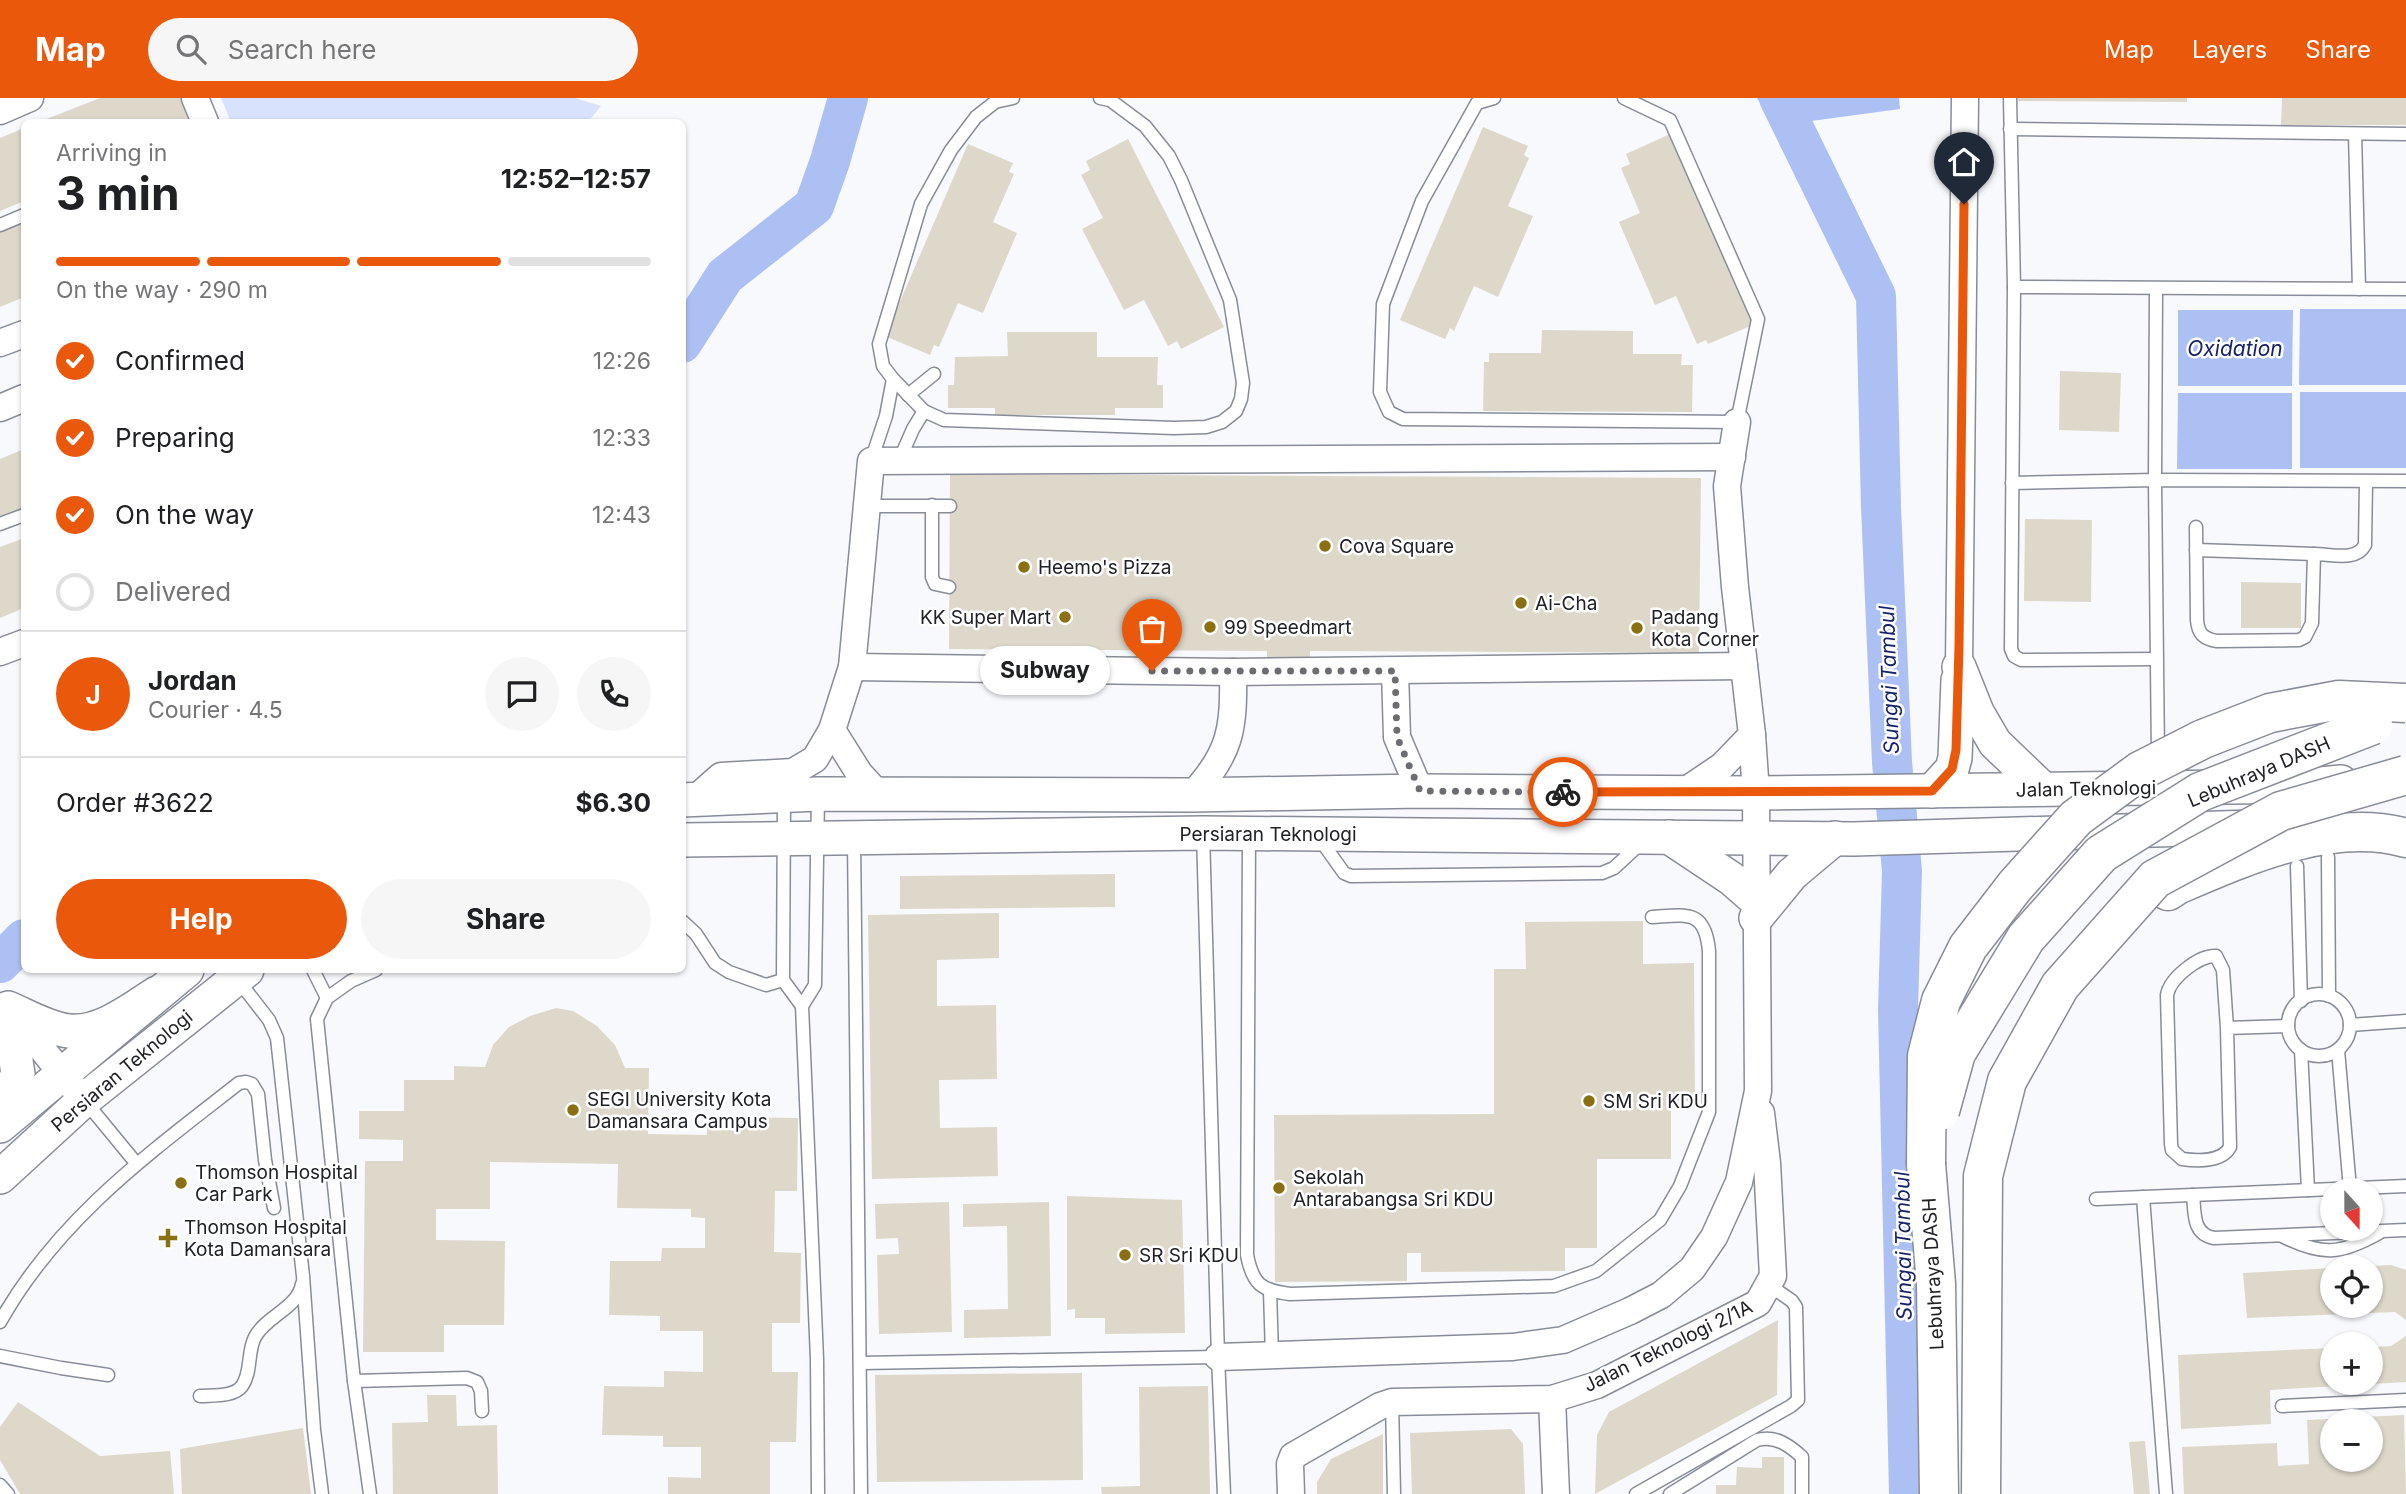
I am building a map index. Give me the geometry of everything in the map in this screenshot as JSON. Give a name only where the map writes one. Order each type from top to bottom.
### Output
[{"type":"highway","points":[[1926,1164],[1927,1056],[1941,1001],[1968,947],[2015,886],[2076,818],[2140,771],[2203,739],[2270,713],[2339,700],[2406,703]]},
{"type":"highway","name":"Lebuhraya DASH","points":[[1939,1494],[1936,1284],[1926,1164],[1956,1054],[2026,939],[2101,854],[2200,792],[2372,725],[2406,718]]},
{"type":"highway","points":[[1981,1494],[1983,1176],[2007,1081],[2060,986],[2155,879],[2281,811],[2406,776]]},
{"type":"highway","points":[[2104,936],[2177,885],[2240,858],[2347,832],[2389,834],[2406,838]]},
{"type":"street","points":[[0,111],[30,98]]},
{"type":"street","points":[[195,98],[204,119]]},
{"type":"street","points":[[1926,791],[1952,769],[1955,758],[1959,667],[1965,98]]},
{"type":"street","points":[[0,343],[21,335]]},
{"type":"street","points":[[0,408],[21,399]]},
{"type":"street","points":[[1218,1357],[1513,1347],[1563,1340],[1661,1295],[1692,1269],[1714,1237],[1739,1182],[1758,1091],[1756,793],[1727,486],[1737,422]]},
{"type":"street","points":[[689,799],[721,776],[793,772],[815,759],[832,730],[852,667],[871,461],[1732,457]]},
{"type":"street","points":[[0,652],[21,644]]},
{"type":"street","points":[[852,667],[1233,672],[1744,666]]},
{"type":"street","points":[[1959,667],[1977,712],[1995,743],[2043,789]]},
{"type":"street","points":[[1395,671],[1397,737],[1420,791]]},
{"type":"street","points":[[1192,796],[1220,761],[1230,736],[1234,703],[1233,672]]},
{"type":"street","points":[[832,730],[859,773],[879,795]]},
{"type":"street","points":[[1682,793],[1722,766],[1752,735]]},
{"type":"street","name":"Jalan Teknologi","points":[[1850,792],[2300,786],[2406,776]]},
{"type":"street","name":"Persiaran Teknologi","points":[[689,799],[818,794],[1192,796],[1420,791],[1850,792]]},
{"type":"street","points":[[1756,909],[1792,874],[1844,839],[2280,826],[2406,818]]},
{"type":"street","name":"Persiaran Teknologi","points":[[686,840],[1203,833],[1844,839]]},
{"type":"street","points":[[1658,837],[1732,879],[1756,909]]},
{"type":"street","name":"Persiaran Teknologi","points":[[0,1126],[183,973]]},
{"type":"street","name":"Persiaran Teknologi","points":[[0,1177],[84,1100],[241,973]]},
{"type":"street","points":[[4,1004],[68,1031],[92,1029],[120,1016],[157,993]]},
{"type":"street","points":[[4,1004],[84,1100]]},
{"type":"street","points":[[0,1111],[18,1074],[4,1004]]},
{"type":"street","name":"Jalan Teknologi 2/1A","points":[[1291,1494],[1290,1464],[1293,1455],[1380,1406],[1392,1402],[1552,1399],[1597,1384],[1758,1303],[1773,1276],[1758,1091]]},
{"type":"street","points":[[1552,1399],[1556,1494]]},
{"type":"lane","points":[[1013,98],[995,102],[976,117],[951,150],[921,204],[879,344],[884,366],[924,411],[944,420],[1174,428],[1206,427],[1222,422],[1236,411],[1243,383],[1230,300],[1181,180],[1168,156],[1144,126],[1110,100],[1100,98]]},
{"type":"lane","points":[[1493,98],[1477,103],[1422,201],[1383,304],[1380,393],[1389,412],[1403,419],[1737,422],[1758,319],[1670,120],[1624,98]]},
{"type":"lane","points":[[2010,98],[2014,287],[2011,649],[2014,656],[2021,660],[2156,659]]},
{"type":"lane","points":[[2010,129],[2406,134]]},
{"type":"lane","points":[[2355,134],[2359,289]]},
{"type":"lane","points":[[0,225],[21,216]]},
{"type":"lane","points":[[2014,287],[2406,289]]},
{"type":"lane","points":[[2156,289],[2156,659],[2159,788]]},
{"type":"lane","points":[[908,395],[934,374]]},
{"type":"lane","points":[[871,461],[886,416],[893,379]]},
{"type":"lane","points":[[899,461],[924,411]]},
{"type":"lane","points":[[2012,483],[2155,480],[2406,481]]},
{"type":"lane","points":[[2196,550],[2355,556],[2365,545],[2366,482]]},
{"type":"lane","points":[[932,505],[932,577],[934,584],[949,587]]},
{"type":"lane","points":[[866,506],[950,506]]},
{"type":"lane","points":[[0,524],[21,516]]},
{"type":"lane","points":[[2196,527],[2198,627],[2208,640],[2291,640],[2305,637],[2312,623],[2314,554]]},
{"type":"lane","points":[[802,1006],[815,985],[818,794]]},
{"type":"lane","points":[[784,795],[783,980],[802,1006],[817,1359],[818,1494]]},
{"type":"lane","points":[[1203,833],[1224,1494]]},
{"type":"lane","points":[[1249,833],[1247,1255],[1250,1271],[1260,1286],[1270,1291],[1290,1294],[1553,1286],[1596,1271],[1660,1220],[1680,1186],[1709,1112],[1710,951],[1705,927],[1694,917],[1652,917]]},
{"type":"lane","points":[[854,837],[861,1494]]},
{"type":"lane","points":[[2328,857],[2329,996]]},
{"type":"lane","points":[[2297,866],[2301,1001]]},
{"type":"lane","points":[[686,925],[696,934],[715,962],[729,972],[766,985],[783,980]]},
{"type":"lane","points":[[2209,955],[2216,956],[2223,970],[2227,1028],[2230,1147],[2216,1158],[2182,1159],[2172,1150],[2171,1144],[2166,995],[2173,981],[2209,955]]},
{"type":"lane","points":[[241,973],[277,1038],[303,1276],[314,1430],[322,1494]]},
{"type":"lane","points":[[314,973],[327,998]]},
{"type":"lane","points":[[369,973],[351,981],[327,998],[317,1019],[354,1381],[370,1494]]},
{"type":"lane","points":[[2309,996],[2329,996],[2344,1007],[2350,1025],[2344,1043],[2338,1050],[2319,1056],[2301,1051],[2294,1044],[2288,1026],[2294,1008],[2301,1001],[2309,996]]},
{"type":"lane","points":[[2350,1025],[2406,1021]]},
{"type":"lane","points":[[2227,1028],[2288,1026]]},
{"type":"lane","points":[[2338,1050],[2349,1178]]},
{"type":"lane","points":[[2301,1051],[2308,1190]]},
{"type":"lane","points":[[0,1322],[36,1267],[62,1234],[136,1163],[239,1083],[252,1084],[258,1094],[265,1160],[274,1208]]},
{"type":"lane","points":[[84,1100],[136,1163]]},
{"type":"lane","points":[[2384,1187],[2406,1186]]},
{"type":"lane","points":[[2096,1199],[2320,1190]]},
{"type":"lane","points":[[2193,1195],[2198,1229],[2207,1237],[2320,1233]]},
{"type":"lane","points":[[2143,1197],[2166,1494]]},
{"type":"lane","points":[[2384,1231],[2406,1230]]},
{"type":"lane","points":[[2278,1235],[2309,1249],[2331,1251],[2352,1247],[2363,1241]]},
{"type":"lane","points":[[200,1396],[233,1393],[242,1386],[248,1372],[255,1338],[272,1318],[291,1303],[301,1290],[303,1276]]},
{"type":"lane","points":[[1636,1494],[1798,1400],[1796,1307],[1792,1301],[1769,1285]]},
{"type":"lane","points":[[1270,1291],[1272,1355]]},
{"type":"lane","points":[[0,1356],[108,1375]]},
{"type":"lane","points":[[861,1363],[1218,1357]]},
{"type":"lane","points":[[354,1381],[467,1378],[477,1382],[481,1391],[482,1411]]},
{"type":"lane","points":[[2282,1406],[2406,1400]]},
{"type":"lane","points":[[1392,1402],[1394,1494]]},
{"type":"lane","points":[[1670,1494],[1757,1440],[1773,1438],[1789,1445],[1802,1457],[1802,1494]]},
{"type":"lane","points":[[0,1485],[8,1494]]},
{"type":"shaded area","points":[[221,98],[575,98],[601,106],[590,119],[230,119]]},
{"type":"water","points":[[1757,98],[1899,98],[1900,109],[1774,126]]},
{"type":"water","name":"Oxidation","points":[[2300,309],[2406,309],[2406,385],[2299,385]]},
{"type":"water","name":"Oxidation","points":[[2178,310],[2293,310],[2292,386],[2178,386]]},
{"type":"water","name":"Oxidation","points":[[2300,392],[2406,392],[2406,468],[2300,468]]},
{"type":"water","name":"Oxidation","points":[[2178,393],[2292,393],[2292,469],[2177,469]]},
{"type":"building","points":[[100,98],[183,98],[192,119],[47,119]]},
{"type":"building","points":[[2018,98],[2187,98],[2187,102],[2018,101]]},
{"type":"building","points":[[2282,98],[2406,98],[2406,125],[2281,125]]},
{"type":"building","points":[[1483,127],[1528,146],[1524,155],[1529,158],[1508,206],[1533,216],[1498,297],[1474,286],[1454,331],[1450,328],[1445,339],[1400,320]]},
{"type":"building","points":[[21,129],[21,202],[0,211],[0,138]]},
{"type":"building","points":[[1670,134],[1753,325],[1708,344],[1706,340],[1697,344],[1676,296],[1655,305],[1619,222],[1640,213],[1621,168],[1630,164],[1626,154]]},
{"type":"building","points":[[1128,139],[1224,327],[1181,349],[1177,341],[1168,346],[1144,300],[1124,310],[1082,229],[1103,218],[1081,175],[1090,170],[1086,161]]},
{"type":"building","points":[[968,144],[1013,163],[1009,172],[1014,174],[993,222],[1017,233],[983,313],[958,303],[939,347],[934,345],[930,355],[885,336]]},
{"type":"building","points":[[21,219],[21,298],[0,307],[0,228]]},
{"type":"building","points":[[1542,330],[1633,331],[1633,354],[1682,354],[1681,365],[1693,365],[1692,412],[1483,411],[1484,362],[1489,362],[1489,353],[1541,353]]},
{"type":"building","points":[[1007,332],[1097,332],[1097,357],[1158,357],[1157,385],[1163,385],[1163,408],[1115,408],[1115,415],[995,415],[995,408],[948,408],[948,385],[954,385],[955,357],[1008,356]]},
{"type":"building","points":[[2060,371],[2121,373],[2119,432],[2059,430]]},
{"type":"building","points":[[21,450],[21,512],[0,521],[0,459]]},
{"type":"building","name":"Cova Square","points":[[950,474],[1701,478],[1699,653],[1310,651],[1310,658],[1267,658],[1267,651],[949,649]]},
{"type":"building","points":[[2025,519],[2092,520],[2091,602],[2024,601]]},
{"type":"building","points":[[21,539],[21,609],[0,618],[0,547]]},
{"type":"building","points":[[2241,582],[2301,583],[2301,628],[2241,628]]},
{"type":"building","points":[[1115,874],[1115,907],[900,909],[900,876]]},
{"type":"building","points":[[999,913],[999,958],[937,960],[937,1006],[996,1005],[997,1079],[939,1080],[940,1128],[997,1127],[998,1176],[872,1179],[868,915]]},
{"type":"building","name":"SM Sri KDU","points":[[1643,921],[1643,964],[1694,963],[1695,1101],[1671,1101],[1671,1159],[1597,1159],[1597,1248],[1565,1248],[1565,1271],[1421,1272],[1421,1253],[1407,1253],[1407,1281],[1275,1282],[1274,1115],[1494,1114],[1494,969],[1526,969],[1525,922]]},
{"type":"building","points":[[556,1008],[573,1011],[597,1026],[615,1045],[625,1068],[649,1068],[648,1134],[707,1135],[707,1117],[798,1118],[797,1191],[775,1191],[774,1252],[801,1253],[800,1323],[772,1323],[772,1372],[798,1372],[796,1442],[770,1442],[770,1494],[668,1494],[668,1477],[701,1478],[701,1447],[663,1447],[663,1436],[602,1435],[604,1386],[664,1387],[664,1371],[703,1372],[703,1331],[660,1331],[660,1316],[609,1315],[610,1261],[661,1261],[662,1248],[705,1248],[705,1218],[691,1217],[691,1209],[617,1208],[618,1164],[490,1162],[490,1209],[436,1209],[436,1240],[505,1241],[504,1325],[444,1325],[444,1352],[363,1352],[365,1161],[403,1161],[403,1140],[359,1139],[359,1111],[404,1111],[404,1080],[454,1080],[454,1066],[485,1067],[493,1045],[509,1027],[530,1016]]},
{"type":"building","name":"SR Sri KDU","points":[[1067,1196],[1182,1200],[1185,1333],[1105,1334],[1105,1318],[1075,1318],[1075,1309],[1067,1310]]},
{"type":"building","points":[[949,1202],[952,1332],[879,1334],[877,1255],[899,1254],[898,1238],[876,1239],[875,1204]]},
{"type":"building","points":[[1049,1202],[1051,1336],[964,1338],[964,1310],[1008,1309],[1007,1226],[963,1227],[963,1204]]},
{"type":"building","points":[[2383,1265],[2406,1270],[2406,1320],[2395,1312],[2383,1312]]},
{"type":"building","points":[[2320,1269],[2320,1315],[2247,1318],[2243,1273]]},
{"type":"building","points":[[1778,1320],[1777,1395],[1595,1494],[1597,1435],[1609,1412]]},
{"type":"building","points":[[2406,1336],[2406,1382],[2383,1383],[2383,1346],[2391,1346]]},
{"type":"building","points":[[2320,1349],[2320,1387],[2270,1390],[2271,1424],[2181,1429],[2178,1355]]},
{"type":"building","points":[[1082,1373],[1083,1480],[877,1482],[875,1375]]},
{"type":"building","points":[[1208,1386],[1210,1494],[1102,1494],[1101,1487],[1140,1486],[1139,1387]]},
{"type":"building","points":[[427,1395],[456,1395],[457,1426],[497,1425],[498,1494],[393,1494],[392,1423],[428,1422]]},
{"type":"building","points":[[18,1402],[100,1456],[170,1451],[174,1494],[20,1494],[0,1460],[0,1427]]},
{"type":"building","points":[[2404,1415],[2406,1494],[2184,1494],[2182,1447],[2277,1443],[2278,1466],[2309,1464],[2307,1420],[2320,1419],[2320,1472],[2383,1472],[2383,1416]]},
{"type":"building","points":[[303,1428],[311,1494],[182,1494],[180,1449]]},
{"type":"building","points":[[1511,1429],[1523,1444],[1525,1494],[1412,1494],[1410,1433]]},
{"type":"building","points":[[1383,1434],[1383,1494],[1317,1494],[1317,1482],[1331,1459]]},
{"type":"building","points":[[2145,1441],[2150,1494],[2134,1494],[2129,1442]]},
{"type":"building","points":[[1762,1457],[1784,1457],[1784,1494],[1716,1494],[1716,1485],[1736,1485],[1737,1467],[1762,1468]]},
{"type":"waterway","points":[[686,337],[725,276],[814,206],[848,98]]},
{"type":"waterway","name":"Sungai Tambul","points":[[1779,98],[1876,296],[1881,507],[1892,762],[1902,871],[1898,1009],[1909,1494]]},
{"type":"waterway","points":[[0,963],[21,942]]},
{"type":"way so far","points":[[1152,671],[1395,671],[1397,737],[1420,791],[1563,792]]},
{"type":"place","name":"Cova Square","points":[[1325,546]]},
{"type":"place","name":"Heemo's Pizza","points":[[1024,567]]},
{"type":"place","name":"Ai-Cha","points":[[1521,603]]},
{"type":"place","name":"KK Super Mart","points":[[1065,617]]},
{"type":"place","name":"99 Speedmart","points":[[1210,627]]},
{"type":"place","name":"Padang Kota Corner","points":[[1637,628]]},
{"type":"place","name":"Subway","points":[[1152,671]]},
{"type":"place","name":"SM Sri KDU","points":[[1589,1101]]},
{"type":"place","name":"SEGI University Kota Damansara Campus","points":[[573,1110]]},
{"type":"place","name":"Thomson Hospital Car Park","points":[[181,1183]]},
{"type":"place","name":"Sekolah Antarabangsa Sri KDU","points":[[1279,1188]]},
{"type":"place","name":"Thomson Hospital Kota Damansara","points":[[168,1238]]},
{"type":"place","name":"SR Sri KDU","points":[[1125,1255]]},
{"type":"route","points":[[1563,792],[1932,791],[1952,769],[1956,750],[1959,667],[1964,204]]}]
